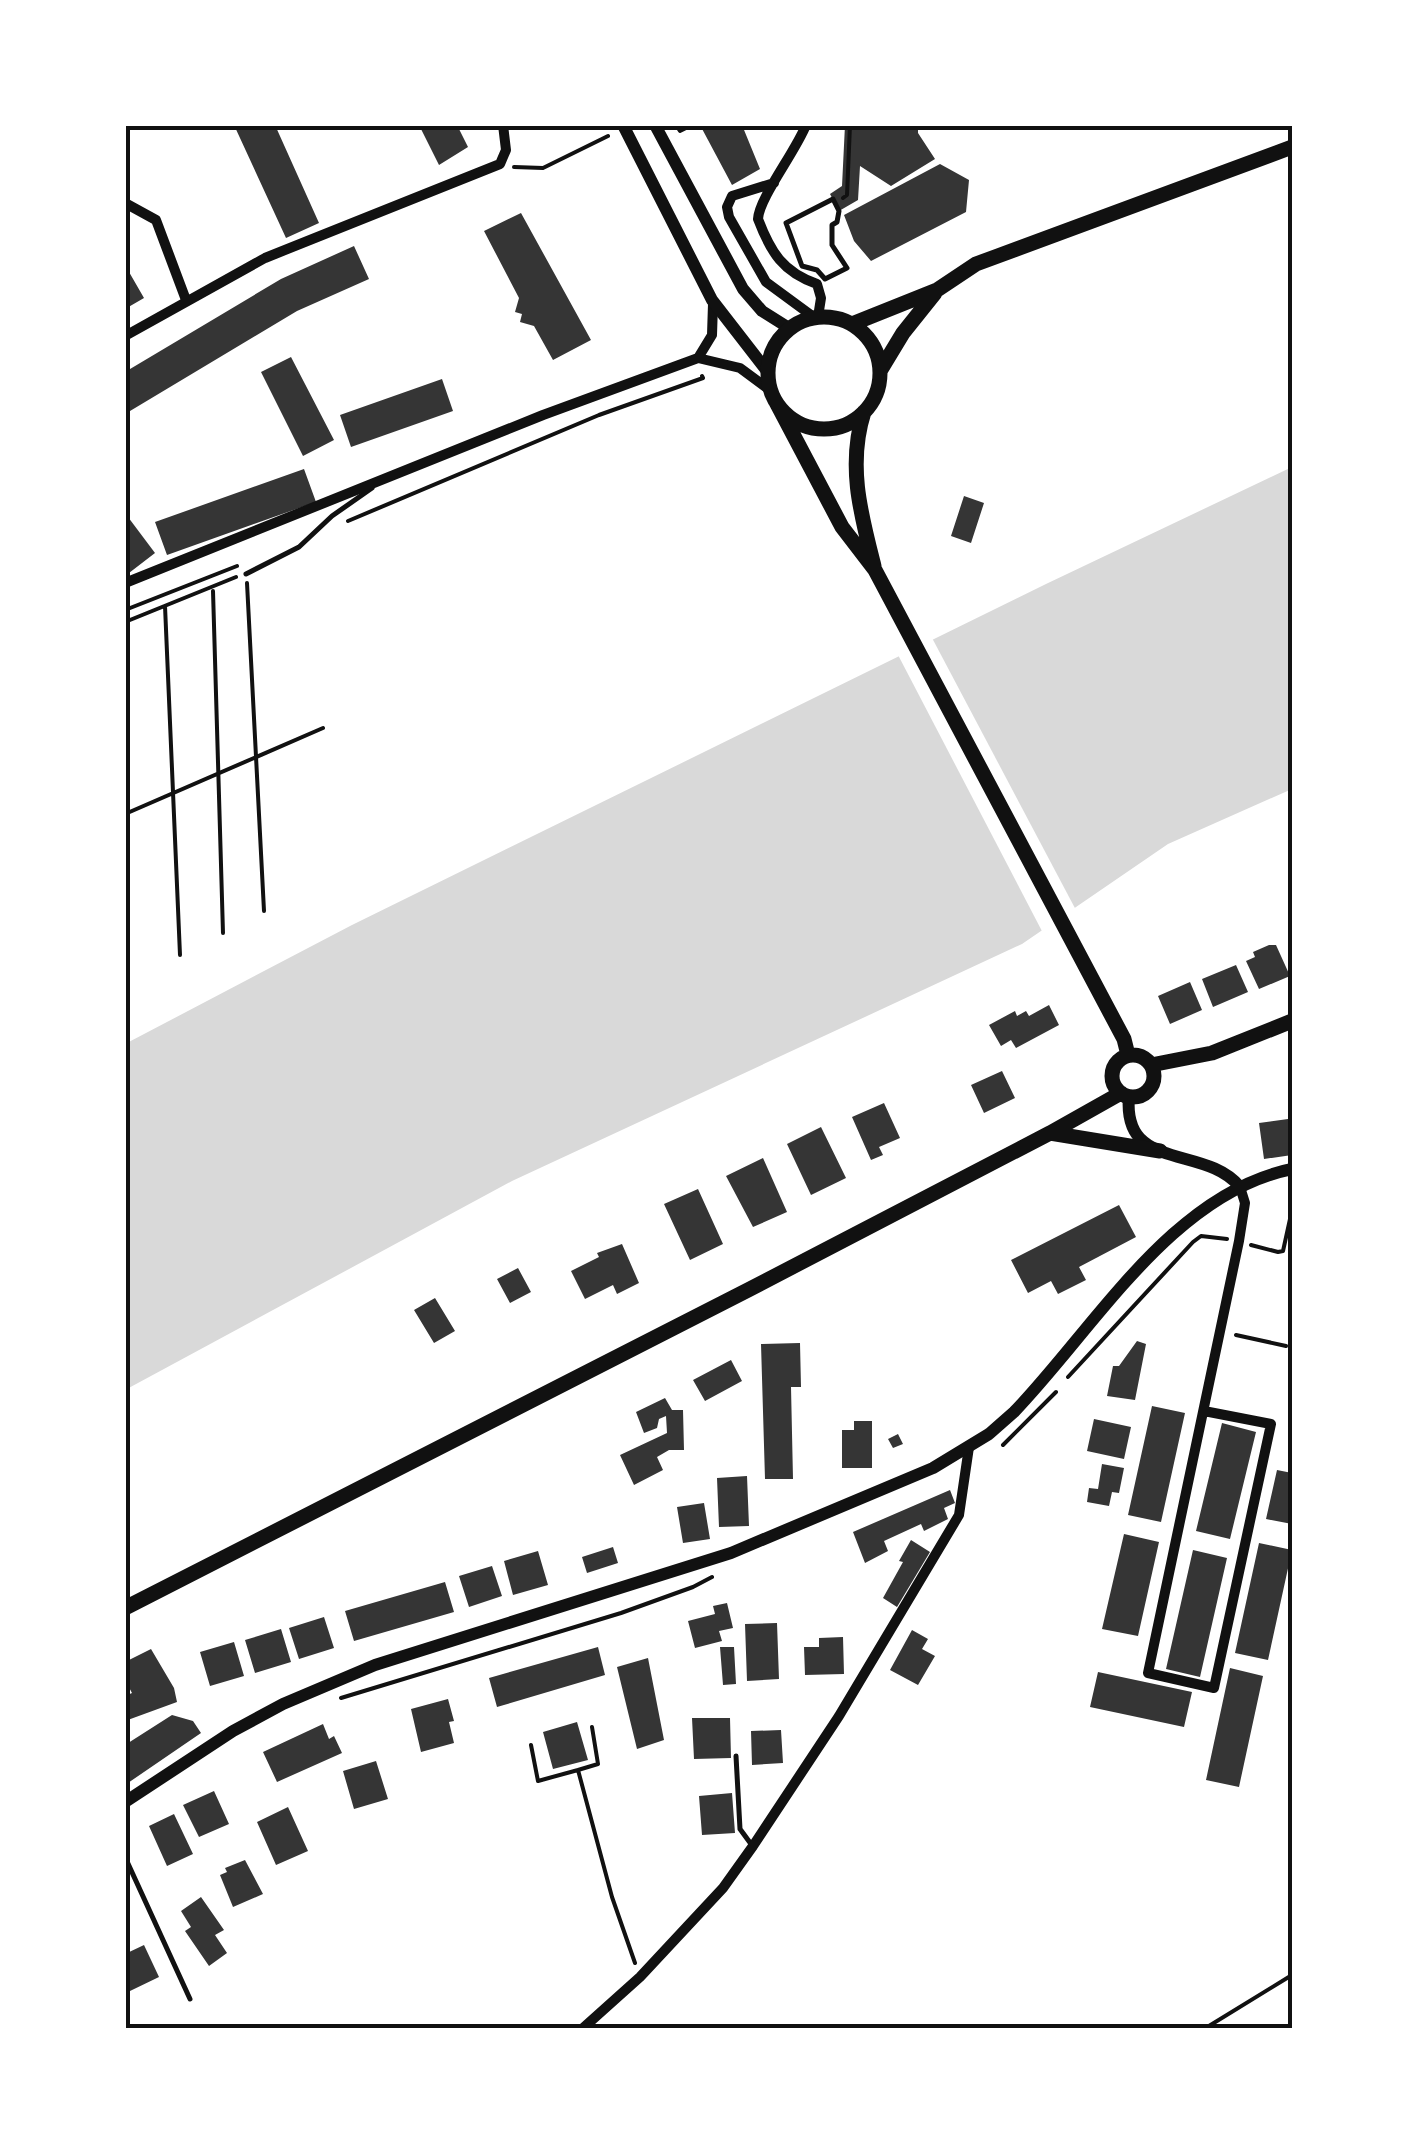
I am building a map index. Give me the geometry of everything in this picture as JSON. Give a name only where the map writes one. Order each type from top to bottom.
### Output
[{"type":"main road","points":[[852,324],[937,290],[994,256],[1292,148]]},
{"type":"main road","points":[[875,570],[856,483],[857,445],[880,372],[903,333],[937,290]]},
{"type":"main road","points":[[880,372],[874,348],[864,334],[852,324],[816,317],[790,328],[774,346],[768,371],[773,397],[842,527],[875,570],[1124,1039],[1128,1055]]},
{"type":"main road","points":[[773,397],[792,419],[818,429],[840,427],[865,412]]},
{"type":"main road","points":[[1151,1065],[1212,1053],[1292,1021]]},
{"type":"main road","points":[[1125,1094],[1113,1081],[1113,1068],[1128,1055],[1140,1056],[1151,1065]]},
{"type":"main road","points":[[125,1608],[1125,1094],[1141,1094],[1151,1085],[1151,1065]]},
{"type":"main road","points":[[1050,1133],[1160,1151]]},
{"type":"street","points":[[125,336],[282,251],[500,164],[506,150],[503,125]]},
{"type":"street","points":[[623,125],[712,300],[768,371]]},
{"type":"street","points":[[655,125],[743,289],[762,311],[790,328]]},
{"type":"street","points":[[774,183],[735,194],[728,204],[729,217],[766,282],[816,317],[821,298],[817,284],[783,266],[761,227],[758,213],[806,125]]},
{"type":"street","points":[[125,203],[156,220],[186,300]]},
{"type":"street","points":[[698,358],[714,330],[712,300]]},
{"type":"street","points":[[125,583],[698,358],[740,368],[773,397]]},
{"type":"street","points":[[1125,1094],[1136,1136],[1160,1151],[1216,1167],[1240,1187],[1245,1203],[1148,1673],[1214,1688],[1272,1424],[1204,1411]]},
{"type":"street","points":[[125,1802],[264,1713],[322,1686],[375,1665],[731,1553],[863,1499],[970,1447],[1026,1400],[1164,1242],[1240,1187],[1292,1169]]},
{"type":"street","points":[[582,2029],[640,1977],[723,1888],[753,1846],[838,1716],[959,1515],[970,1447]]},
{"type":"lane","points":[[833,200],[835,204],[839,212],[838,222],[832,225],[832,245],[848,268],[825,279],[817,270],[802,266],[786,223],[833,200]]},
{"type":"lane","points":[[246,574],[299,547],[332,516],[347,509],[382,480]]},
{"type":"lane","points":[[736,1756],[740,1829],[753,1846]]},
{"type":"lane","points":[[125,1857],[190,1999]]},
{"type":"path","points":[[676,125],[680,132],[690,126]]},
{"type":"path","points":[[835,204],[847,195],[850,125]]},
{"type":"path","points":[[500,164],[543,168],[608,136]]},
{"type":"path","points":[[348,521],[599,415],[703,378]]},
{"type":"path","points":[[125,610],[242,564]]},
{"type":"path","points":[[125,622],[246,574],[264,911]]},
{"type":"path","points":[[214,591],[223,933]]},
{"type":"path","points":[[166,606],[180,955]]},
{"type":"path","points":[[125,814],[322,728]]},
{"type":"path","points":[[1067,1378],[1201,1236],[1284,1251],[1292,1210]]},
{"type":"path","points":[[1221,1332],[1286,1346]]},
{"type":"path","points":[[1000,1447],[1026,1426],[1056,1392]]},
{"type":"path","points":[[330,1702],[693,1587]]},
{"type":"path","points":[[531,1745],[538,1782],[598,1764],[592,1727]]},
{"type":"path","points":[[578,1770],[612,1897],[640,1977]]},
{"type":"path","points":[[1204,2029],[1292,1975]]},
{"type":"shaded area","points":[[1292,467],[1292,789],[1168,844],[1022,944],[512,1181],[125,1390],[125,1044],[352,925]]},
{"type":"pier","points":[[931,636],[1077,912],[1044,935],[897,653]]},
{"type":"building","points":[[234,125],[275,125],[319,223],[286,238]]},
{"type":"building","points":[[419,125],[457,125],[468,147],[439,165]]},
{"type":"building","points":[[700,125],[742,125],[760,169],[732,185]]},
{"type":"building","points":[[845,125],[918,125],[918,133],[935,159],[891,186],[860,166],[858,200],[839,211],[830,194],[842,186]]},
{"type":"building","points":[[940,164],[969,180],[966,212],[871,261],[854,241],[844,215]]},
{"type":"building","points":[[521,213],[591,340],[553,360],[534,326],[520,322],[522,314],[515,312],[519,298],[484,231]]},
{"type":"building","points":[[354,246],[369,279],[297,311],[125,414],[125,372],[281,279]]},
{"type":"building","points":[[125,265],[144,298],[125,309]]},
{"type":"building","points":[[291,357],[334,440],[303,456],[261,372]]},
{"type":"building","points":[[442,379],[453,411],[351,447],[340,415]]},
{"type":"building","points":[[304,469],[316,502],[167,555],[155,522]]},
{"type":"building","points":[[964,496],[984,503],[971,543],[951,536]]},
{"type":"building","points":[[125,513],[155,553],[129,573],[125,567]]},
{"type":"building","points":[[1276,945],[1290,976],[1259,989],[1246,961],[1255,957],[1253,952]]},
{"type":"building","points":[[1236,965],[1248,992],[1213,1007],[1202,979]]},
{"type":"building","points":[[1190,982],[1202,1010],[1170,1024],[1158,996]]},
{"type":"building","points":[[1049,1005],[1059,1025],[1016,1048],[1011,1040],[1001,1046],[989,1025],[1015,1011],[1017,1016],[1026,1011],[1029,1016]]},
{"type":"building","points":[[1002,1071],[1015,1098],[984,1113],[971,1085]]},
{"type":"building","points":[[884,1103],[900,1138],[879,1147],[883,1155],[871,1160],[852,1117]]},
{"type":"building","points":[[1288,1119],[1288,1124],[1292,1123],[1292,1155],[1264,1159],[1259,1123]]},
{"type":"building","points":[[821,1127],[846,1178],[811,1195],[787,1144]]},
{"type":"building","points":[[763,1158],[787,1212],[753,1227],[726,1176]]},
{"type":"building","points":[[698,1189],[723,1244],[690,1260],[664,1204]]},
{"type":"building","points":[[1119,1205],[1136,1237],[1079,1267],[1086,1280],[1058,1294],[1051,1281],[1028,1293],[1011,1260]]},
{"type":"building","points":[[622,1244],[639,1283],[617,1294],[613,1285],[585,1299],[571,1271],[599,1257],[597,1253]]},
{"type":"building","points":[[518,1268],[531,1292],[510,1303],[497,1279]]},
{"type":"building","points":[[435,1298],[455,1331],[434,1343],[414,1310]]},
{"type":"building","points":[[1137,1341],[1146,1344],[1135,1400],[1107,1396],[1113,1366],[1119,1366]]},
{"type":"building","points":[[800,1343],[801,1387],[791,1387],[793,1479],[765,1479],[761,1344]]},
{"type":"building","points":[[731,1360],[742,1381],[705,1401],[693,1380]]},
{"type":"building","points":[[665,1398],[672,1410],[683,1410],[684,1450],[669,1450],[657,1457],[663,1470],[634,1485],[620,1455],[667,1433],[666,1416],[659,1419],[657,1428],[644,1433],[636,1412]]},
{"type":"building","points":[[1152,1406],[1185,1413],[1161,1522],[1128,1515]]},
{"type":"building","points":[[1094,1419],[1131,1427],[1124,1459],[1087,1451]]},
{"type":"building","points":[[854,1421],[872,1421],[872,1468],[842,1468],[842,1430],[854,1430]]},
{"type":"building","points":[[1222,1423],[1256,1432],[1230,1539],[1196,1531]]},
{"type":"building","points":[[898,1434],[903,1444],[893,1448],[888,1439]]},
{"type":"building","points":[[1102,1464],[1124,1468],[1119,1493],[1112,1492],[1109,1506],[1087,1502],[1089,1488],[1098,1489]]},
{"type":"building","points":[[1277,1470],[1292,1473],[1292,1524],[1266,1519]]},
{"type":"building","points":[[747,1476],[749,1526],[719,1527],[717,1478]]},
{"type":"building","points":[[950,1490],[955,1503],[944,1508],[948,1519],[924,1531],[921,1524],[884,1541],[888,1551],[865,1563],[853,1532]]},
{"type":"building","points":[[704,1503],[710,1539],[683,1543],[677,1507]]},
{"type":"building","points":[[1124,1534],[1159,1542],[1138,1636],[1102,1629]]},
{"type":"building","points":[[911,1540],[930,1552],[897,1607],[883,1598]]},
{"type":"building","points":[[1259,1543],[1292,1550],[1268,1660],[1235,1653]]},
{"type":"building","points":[[613,1547],[618,1563],[587,1573],[582,1557]]},
{"type":"building","points":[[1193,1550],[1227,1558],[1200,1677],[1166,1669]]},
{"type":"building","points":[[538,1551],[548,1585],[513,1595],[504,1561]]},
{"type":"building","points":[[492,1566],[502,1596],[469,1607],[459,1576]]},
{"type":"building","points":[[445,1582],[454,1612],[354,1641],[345,1611]]},
{"type":"building","points":[[727,1603],[733,1628],[719,1631],[722,1641],[695,1648],[688,1621],[715,1614],[713,1606]]},
{"type":"building","points":[[324,1617],[334,1648],[299,1659],[289,1628]]},
{"type":"building","points":[[777,1623],[779,1679],[747,1681],[745,1624]]},
{"type":"building","points":[[281,1629],[291,1662],[255,1673],[245,1640]]},
{"type":"building","points":[[912,1630],[928,1639],[922,1649],[935,1656],[918,1685],[890,1670]]},
{"type":"building","points":[[843,1637],[844,1674],[805,1675],[804,1647],[819,1647],[819,1638]]},
{"type":"building","points":[[234,1642],[244,1676],[210,1686],[200,1652]]},
{"type":"building","points":[[598,1647],[605,1675],[497,1707],[489,1678]]},
{"type":"building","points":[[720,1647],[734,1647],[736,1684],[723,1685]]},
{"type":"building","points":[[151,1649],[174,1688],[177,1702],[125,1721],[125,1696],[132,1693],[125,1680],[125,1662]]},
{"type":"building","points":[[648,1658],[664,1740],[637,1749],[617,1667]]},
{"type":"building","points":[[1230,1668],[1263,1676],[1239,1787],[1206,1780]]},
{"type":"building","points":[[1098,1672],[1192,1692],[1184,1727],[1090,1707]]},
{"type":"building","points":[[448,1699],[454,1743],[421,1752],[411,1709]]},
{"type":"building","points":[[172,1715],[193,1721],[201,1733],[125,1785],[125,1745]]},
{"type":"building","points":[[692,1718],[730,1718],[731,1758],[694,1759]]},
{"type":"building","points":[[577,1722],[588,1760],[553,1769],[543,1732]]},
{"type":"building","points":[[323,1724],[329,1739],[334,1736],[342,1753],[277,1782],[263,1752]]},
{"type":"building","points":[[781,1730],[783,1763],[752,1765],[751,1731]]},
{"type":"building","points":[[376,1761],[388,1799],[354,1809],[343,1771]]},
{"type":"building","points":[[214,1791],[229,1824],[199,1837],[183,1805]]},
{"type":"building","points":[[732,1793],[735,1833],[702,1835],[699,1796]]},
{"type":"building","points":[[288,1807],[308,1851],[276,1865],[257,1822]]},
{"type":"building","points":[[174,1814],[193,1854],[167,1866],[149,1826]]},
{"type":"building","points":[[245,1860],[263,1894],[233,1907],[220,1875],[227,1872],[225,1868]]},
{"type":"building","points":[[201,1897],[224,1930],[215,1935],[227,1953],[209,1966],[185,1931],[191,1927],[181,1911]]},
{"type":"building","points":[[144,1945],[159,1977],[130,1991],[125,1981],[125,1954]]}]
